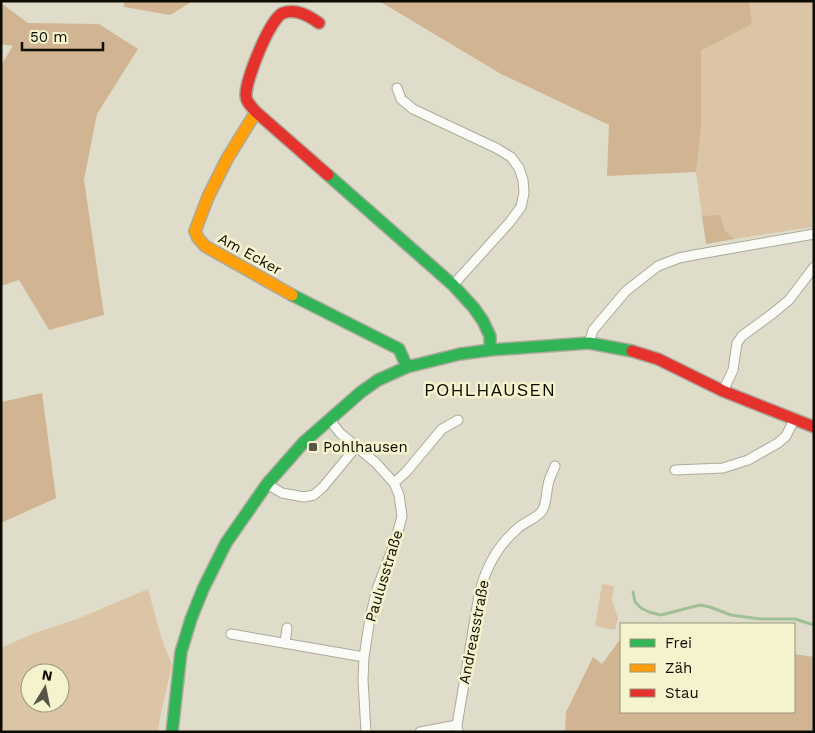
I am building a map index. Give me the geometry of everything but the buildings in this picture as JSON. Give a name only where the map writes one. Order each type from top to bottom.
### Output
[{"type":"street","points":[[319,23],[299,12],[289,11],[280,14],[274,21],[248,79],[246,96],[250,104],[256,112],[453,285],[484,322],[490,334],[490,350]]},
{"type":"street","points":[[397,88],[401,99],[413,109],[511,157],[519,168],[523,180],[522,207],[509,224],[453,285]]},
{"type":"street","name":"Am Ecker","points":[[256,112],[227,159],[208,197],[195,231],[198,238],[205,246],[305,302],[398,349],[407,367]]},
{"type":"street","points":[[589,343],[593,330],[626,291],[658,266],[679,258],[814,234]]},
{"type":"street","points":[[724,391],[733,370],[737,343],[742,336],[789,300],[814,267]]},
{"type":"street","points":[[172,732],[181,652],[203,589],[226,542],[266,484],[304,442],[361,392],[378,380],[407,367],[460,354],[533,346],[589,343],[628,350],[658,359],[724,391],[814,427]]},
{"type":"street","name":"Paulusstraße","points":[[329,419],[340,433],[376,463],[394,483],[402,516],[370,618],[362,680],[366,732]]},
{"type":"street","points":[[394,483],[406,472],[442,429],[458,420]]},
{"type":"street","points":[[675,470],[723,468],[748,460],[778,443],[786,436],[794,420]]},
{"type":"street","points":[[266,484],[282,493],[304,497],[314,495],[323,487],[356,446]]},
{"type":"street","name":"Andreasstraße","points":[[420,732],[458,729],[483,577],[493,556],[507,539],[542,510],[546,501],[548,483],[555,466]]},
{"type":"street","points":[[285,643],[287,628]]},
{"type":"street","points":[[231,634],[364,657]]},
{"type":"shaded area","points":[[124,1],[193,1],[170,15],[124,7]]},
{"type":"shaded area","points":[[379,1],[749,1],[752,24],[701,51],[701,131],[696,172],[607,176],[609,125],[501,74]]},
{"type":"shaded area","points":[[749,1],[814,1],[814,208],[812,227],[735,239],[725,231],[720,216],[702,216],[696,172],[701,131],[701,51],[752,24]]},
{"type":"shaded area","points":[[1,3],[28,23],[99,24],[138,49],[97,114],[84,180],[104,315],[49,330],[19,280],[1,286],[1,65],[13,46],[1,44]]},
{"type":"shaded area","points":[[720,215],[725,231],[735,239],[706,244],[702,216]]},
{"type":"shaded area","points":[[42,393],[56,498],[1,523],[1,402]]},
{"type":"shaded area","points":[[602,584],[614,586],[612,600],[618,618],[615,630],[595,626]]},
{"type":"shaded area","points":[[148,589],[162,640],[172,665],[158,732],[1,732],[1,648],[32,634],[77,619]]},
{"type":"shaded area","points":[[620,641],[620,713],[795,713],[795,654],[814,657],[814,732],[565,732],[566,712],[593,657],[602,664]]},
{"type":"waterway","points":[[633,592],[635,602],[641,608],[661,615],[700,605],[731,615],[760,619],[795,619],[814,625]]},
{"type":"traffic: fast","points":[[328,175],[453,285],[483,321],[490,336],[490,350]]},
{"type":"traffic: fast","points":[[292,295],[399,349],[407,367]]},
{"type":"traffic: fast","points":[[172,732],[181,652],[203,589],[226,543],[267,484],[304,442],[361,392],[378,380],[407,367],[460,354],[589,343],[632,351]]},
{"type":"traffic: slow","points":[[256,112],[227,159],[208,197],[195,231],[205,246],[292,295]]},
{"type":"traffic: jam","points":[[319,23],[307,15],[293,11],[283,13],[278,17],[259,51],[250,77],[246,98],[256,112],[328,175]]},
{"type":"traffic: jam","points":[[632,351],[658,359],[723,391],[814,427]]},
{"type":"place","name":"Pohlhausen","points":[[313,447]]},
{"type":"district","name":"POHLHAUSEN","points":[[490,390]]}]
